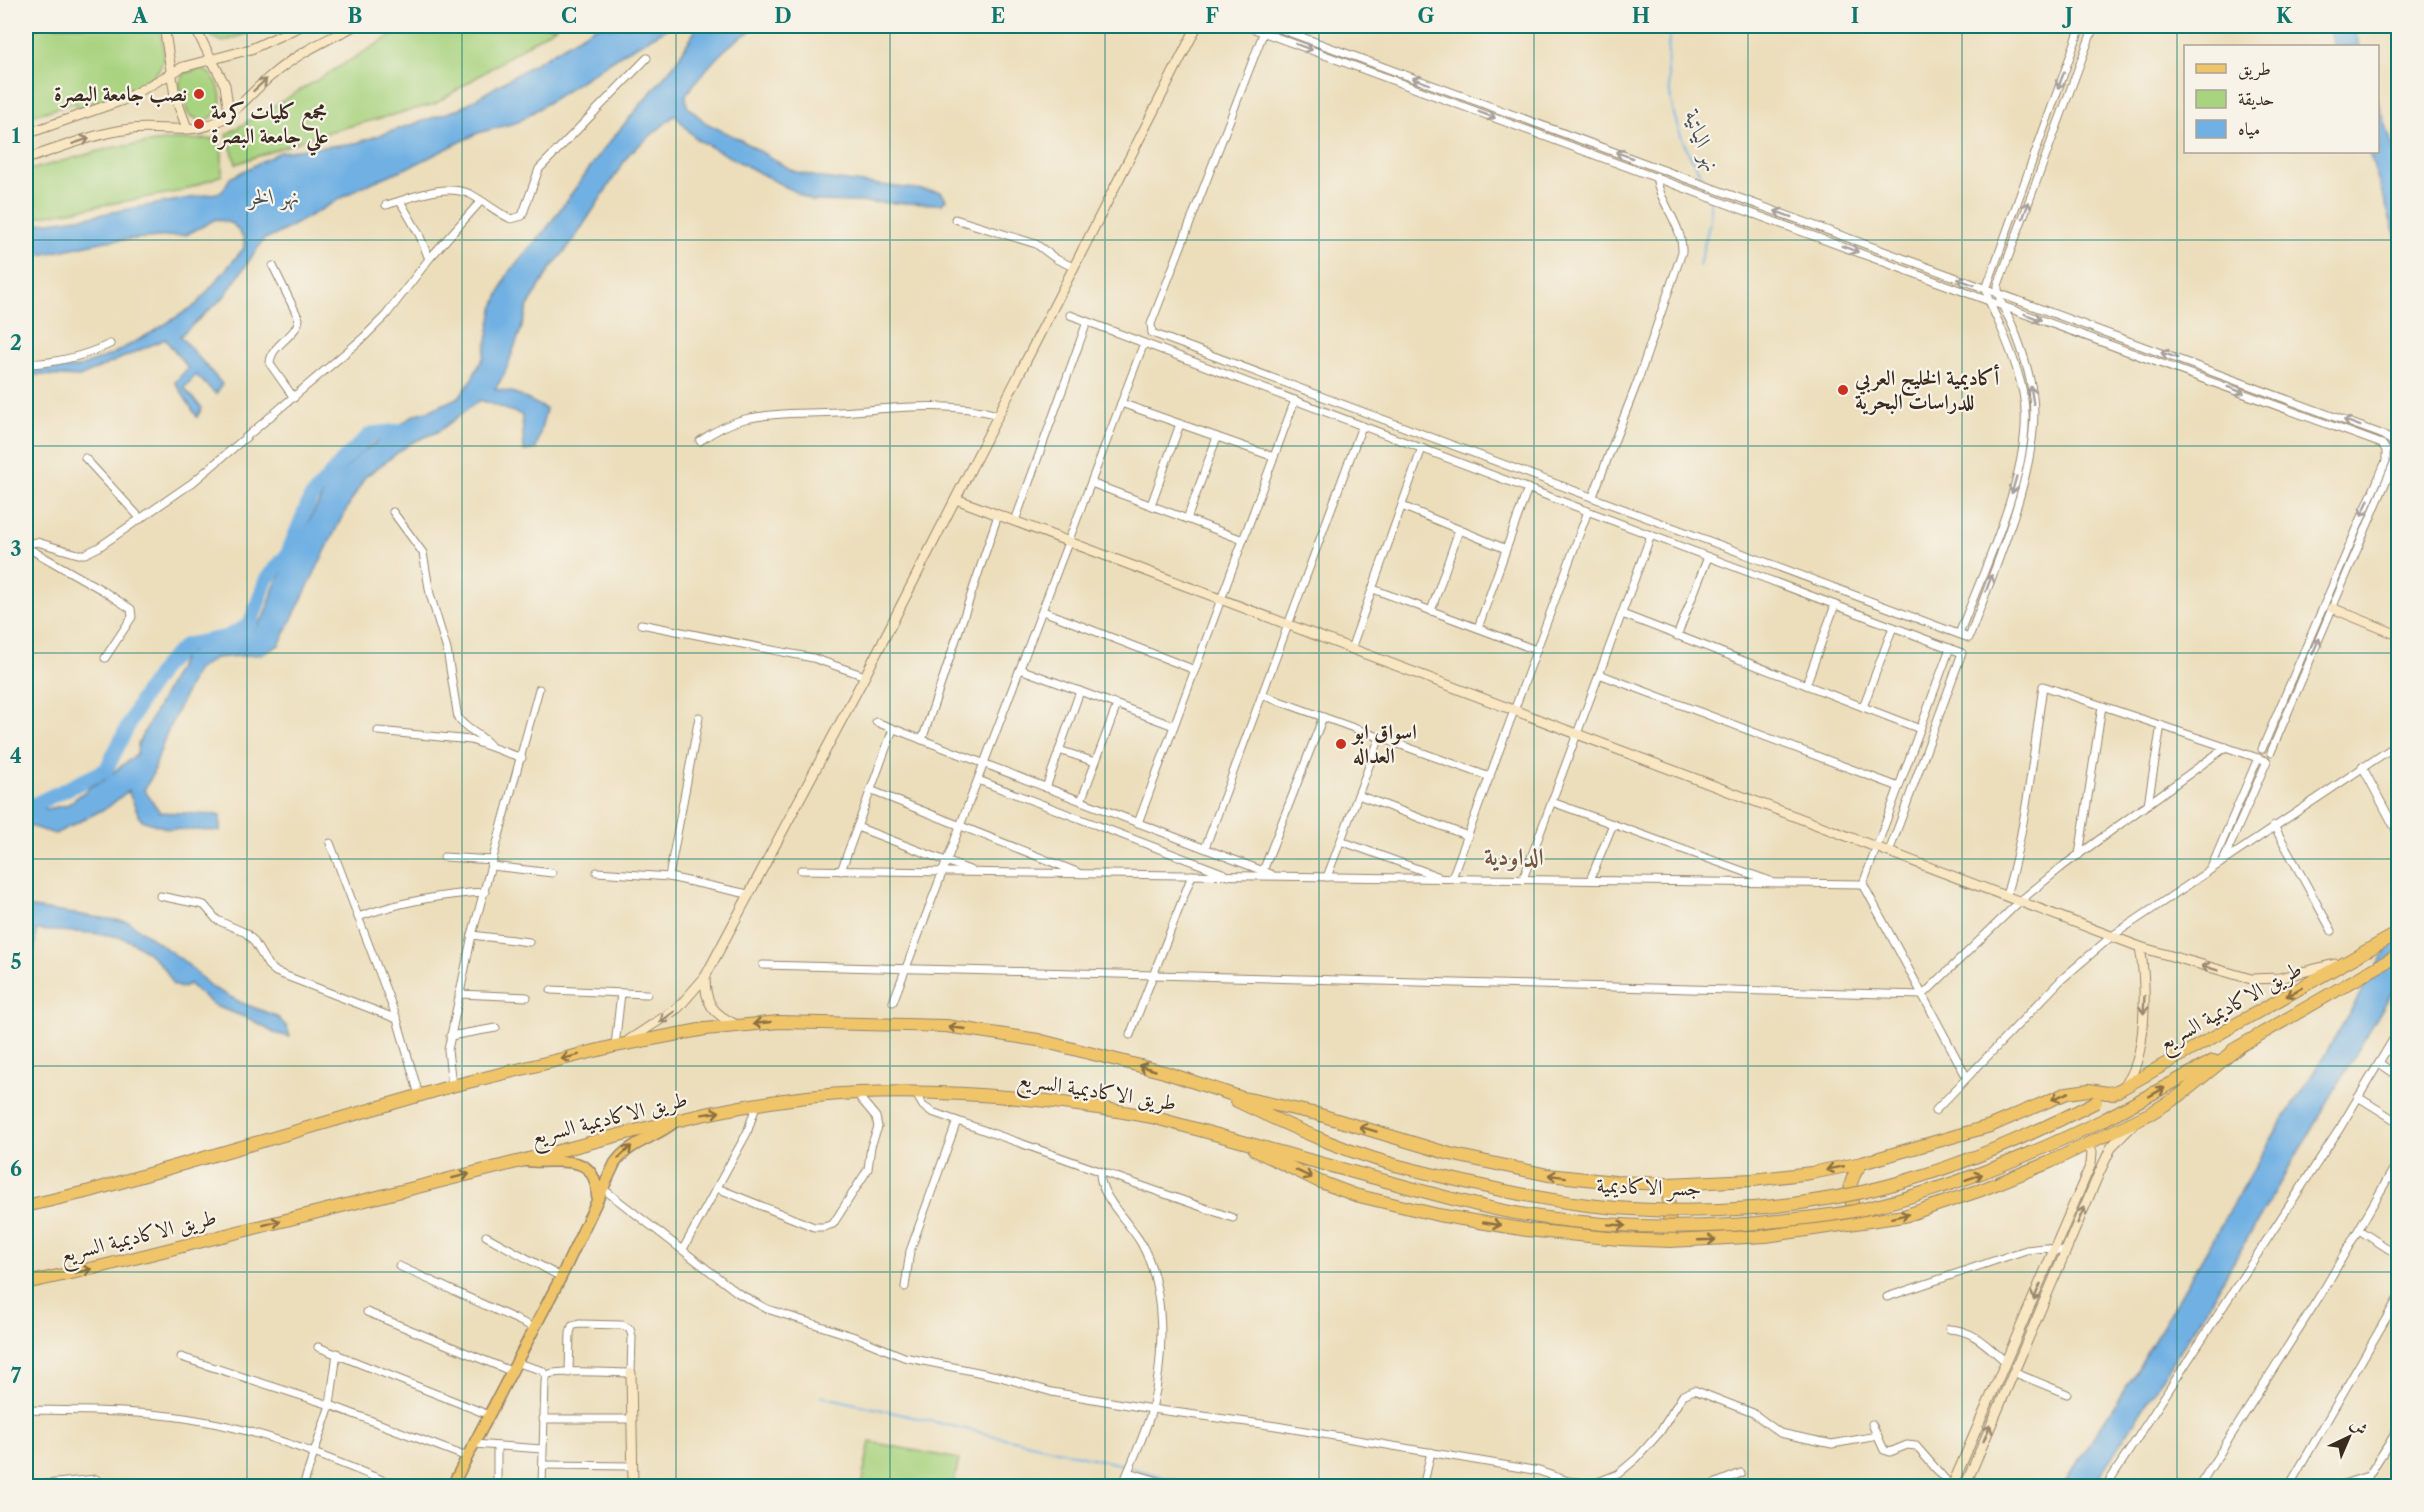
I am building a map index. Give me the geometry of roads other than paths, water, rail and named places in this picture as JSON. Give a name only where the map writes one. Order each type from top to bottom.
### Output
[{"type":"highway","name":"طريق الاكاديمية السريع","points":[[2096,1102],[2398,933]]},
{"type":"highway","name":"طريق الاكاديمية السريع","points":[[2105,1119],[2239,1047],[2398,955]]},
{"type":"highway","name":"طريق الاكاديمية السريع","points":[[26,1206],[90,1191],[452,1086],[617,1045],[675,1034],[738,1026],[779,1022],[818,1022],[915,1024],[977,1030],[1080,1049],[1203,1085]]},
{"type":"highway","points":[[1212,1133],[1244,1144],[1318,1181],[1355,1195],[1438,1215],[1527,1230],[1618,1239],[1670,1241],[1766,1236],[1904,1216],[2000,1182],[2081,1147],[2151,1113],[2179,1096],[2239,1047]]},
{"type":"highway","points":[[1203,1085],[1239,1097],[1317,1114],[1450,1154],[1548,1175],[1615,1182],[1668,1184],[1753,1180],[1811,1173],[1862,1163],[1990,1126],[2067,1093],[2118,1091]]},
{"type":"highway","name":"جسر الاكاديمية","points":[[1203,1085],[1274,1119],[1336,1144],[1419,1172],[1514,1194],[1590,1205],[1678,1210],[1753,1208],[1866,1191],[1920,1177],[1976,1157],[2045,1128],[2096,1102]]},
{"type":"highway","name":"طريق الاكاديمية السريع","points":[[26,1284],[678,1119],[856,1093],[946,1092],[1057,1101],[1152,1117],[1212,1133]]},
{"type":"highway","name":"جسر الاكاديمية","points":[[1212,1133],[1484,1207],[1596,1224],[1675,1228],[1745,1225],[1870,1208],[1980,1175],[2105,1119]]},
{"type":"highway","points":[[1862,1163],[1852,1176],[1849,1193],[1854,1209],[1865,1222]]},
{"type":"highway","points":[[1668,1184],[1670,1241]]},
{"type":"main road","points":[[452,1486],[561,1277],[615,1163],[628,1148],[666,1129],[678,1119]]},
{"type":"main road","points":[[523,1160],[568,1161],[580,1164],[594,1178],[597,1202]]},
{"type":"street","points":[[164,26],[170,51],[175,96],[188,128]]},
{"type":"street","points":[[194,26],[225,85],[229,113]]},
{"type":"street","points":[[26,134],[115,103],[196,62],[251,49],[301,26]]},
{"type":"street","points":[[26,159],[116,131],[139,128],[200,128],[213,124],[292,60],[354,26]]},
{"type":"street","points":[[617,1045],[652,1027],[678,1008],[705,977],[865,676],[1197,26]]},
{"type":"street","points":[[1246,26],[1265,29],[1716,201],[2382,444],[2386,450],[2386,461],[2262,748]]},
{"type":"street","points":[[1272,26],[2381,434],[2394,445],[2396,454]]},
{"type":"street","points":[[1959,634],[2007,507],[2025,432],[2025,407],[2021,383],[2014,358],[1986,289],[2081,26]]},
{"type":"street","points":[[1265,29],[1150,324],[1150,331],[1969,638],[2016,506],[2032,440],[2032,395],[2025,361],[1998,294],[2000,280],[2094,26]]},
{"type":"street","points":[[386,205],[445,190],[470,194],[511,219],[522,216],[539,169],[647,58]]},
{"type":"street","points":[[1593,496],[1637,383],[1682,252],[1679,231],[1656,178],[1657,168]]},
{"type":"street","points":[[400,201],[419,234],[429,259]]},
{"type":"street","points":[[26,546],[37,542],[85,554],[192,483],[294,398],[375,326],[429,259],[481,201]]},
{"type":"street","points":[[955,219],[1036,244],[1056,259],[1073,267]]},
{"type":"street","points":[[273,266],[299,319],[297,327],[271,354],[270,364],[294,398]]},
{"type":"street","points":[[1070,315],[1962,652],[1888,852]]},
{"type":"street","points":[[1015,521],[1087,322]]},
{"type":"street","points":[[893,1002],[1144,343]]},
{"type":"street","points":[[26,364],[75,359],[110,344]]},
{"type":"street","points":[[1138,823],[1295,400]]},
{"type":"street","points":[[1121,403],[1274,458]]},
{"type":"street","points":[[700,441],[717,429],[736,421],[767,416],[934,405],[970,408],[998,415]]},
{"type":"street","points":[[1151,505],[1180,424]]},
{"type":"street","points":[[1205,848],[1362,426]]},
{"type":"street","points":[[1187,519],[1217,437]]},
{"type":"street","points":[[2386,450],[2394,445]]},
{"type":"street","points":[[1352,649],[1422,448]]},
{"type":"street","points":[[85,458],[141,519]]},
{"type":"street","points":[[2271,752],[2393,465]]},
{"type":"street","points":[[1091,483],[1243,540]]},
{"type":"street","points":[[1478,628],[1528,488]]},
{"type":"street","points":[[956,499],[2140,947],[2251,979],[2279,978],[2313,971],[2367,951]]},
{"type":"street","points":[[1402,506],[1506,549]]},
{"type":"street","points":[[1452,878],[1588,511]]},
{"type":"street","points":[[393,512],[423,553],[430,594],[447,650],[459,718],[463,724],[479,734],[490,745]]},
{"type":"street","points":[[922,740],[998,515]]},
{"type":"street","points":[[1431,611],[1460,530]]},
{"type":"street","points":[[1523,879],[1651,535]]},
{"type":"street","points":[[26,546],[131,609],[132,617],[105,658]]},
{"type":"street","points":[[1677,636],[1708,556]]},
{"type":"street","points":[[1373,589],[1536,650]]},
{"type":"street","points":[[1806,685],[1835,604]]},
{"type":"street","points":[[2332,608],[2398,635]]},
{"type":"street","points":[[1043,611],[1195,670]]},
{"type":"street","points":[[1622,614],[1920,729]]},
{"type":"street","points":[[641,624],[813,658],[865,676]]},
{"type":"street","points":[[1863,707],[1893,627]]},
{"type":"street","points":[[1950,648],[1863,884],[1966,1076]]},
{"type":"street","points":[[1020,669],[1174,726]]},
{"type":"street","points":[[1599,674],[1899,787]]},
{"type":"street","points":[[2006,896],[2022,830],[2043,686],[2267,761],[2224,859]]},
{"type":"street","points":[[452,1086],[448,1060],[450,1036],[459,994],[472,936],[539,689]]},
{"type":"street","points":[[1046,788],[1080,691]]},
{"type":"street","points":[[1262,695],[1490,777]]},
{"type":"street","points":[[2284,697],[2293,700]]},
{"type":"street","points":[[1080,801],[1117,705]]},
{"type":"street","points":[[2079,855],[2102,706]]},
{"type":"street","points":[[669,877],[699,717]]},
{"type":"street","points":[[1263,871],[1323,717]]},
{"type":"street","points":[[876,722],[1277,876]]},
{"type":"street","points":[[2148,804],[2161,725]]},
{"type":"street","points":[[841,871],[893,729]]},
{"type":"street","points":[[378,730],[471,740],[522,758]]},
{"type":"street","points":[[1327,877],[1380,737]]},
{"type":"street","points":[[1935,1111],[1966,1076],[2062,979],[2112,936],[2398,744]]},
{"type":"street","points":[[763,965],[1923,995],[2020,902],[2079,855],[2226,747]]},
{"type":"street","points":[[1059,750],[1095,762]]},
{"type":"street","points":[[2211,868],[2258,758]]},
{"type":"street","points":[[2362,766],[2398,834]]},
{"type":"street","points":[[978,780],[1230,876]]},
{"type":"street","points":[[870,790],[1080,874]]},
{"type":"street","points":[[1358,795],[1468,836]]},
{"type":"street","points":[[1552,802],[1775,883]]},
{"type":"street","points":[[1590,880],[1613,824]]},
{"type":"street","points":[[2274,826],[2332,931]]},
{"type":"street","points":[[857,827],[977,873]]},
{"type":"street","points":[[1341,841],[1443,878]]},
{"type":"street","points":[[330,843],[397,1019],[419,1095]]},
{"type":"street","points":[[444,857],[552,873]]},
{"type":"street","points":[[801,870],[1863,884]]},
{"type":"street","points":[[597,872],[669,877],[748,894]]},
{"type":"street","points":[[1130,1035],[1192,875]]},
{"type":"street","points":[[358,917],[414,900],[458,893],[484,892]]},
{"type":"street","points":[[160,896],[201,903],[217,920],[246,933],[253,940],[261,957],[276,972],[397,1019]]},
{"type":"street","points":[[472,936],[529,942]]},
{"type":"street","points":[[2118,1091],[2126,1083],[2135,1066],[2142,1029],[2145,988],[2140,947]]},
{"type":"street","points":[[705,977],[705,992],[710,1006],[738,1026]]},
{"type":"street","points":[[551,990],[647,994]]},
{"type":"street","points":[[617,1045],[621,993]]},
{"type":"street","points":[[459,994],[527,997]]},
{"type":"street","points":[[450,1036],[496,1028]]},
{"type":"street","points":[[2106,1486],[2358,1097],[2398,1031]]},
{"type":"street","points":[[2379,1063],[2398,1076]]},
{"type":"street","points":[[915,1092],[927,1110],[1233,1218]]},
{"type":"street","points":[[717,1188],[814,1227],[833,1224],[868,1169],[871,1146],[878,1127],[876,1118],[856,1093]]},
{"type":"street","points":[[2358,1097],[2398,1122]]},
{"type":"street","points":[[683,1249],[750,1127],[756,1106]]},
{"type":"street","points":[[1872,1424],[1887,1452],[1910,1445],[1916,1446],[1952,1486],[2006,1362],[2112,1146],[2119,1136],[2151,1113]]},
{"type":"street","points":[[905,1287],[910,1251],[957,1121]]},
{"type":"street","points":[[1965,1486],[2061,1251],[2091,1164],[2091,1150],[2081,1147]]},
{"type":"street","points":[[2199,1486],[2320,1296],[2398,1161]]},
{"type":"street","points":[[1100,1172],[1100,1182],[1104,1191],[1147,1254],[1154,1280],[1162,1334],[1152,1409],[1122,1486]]},
{"type":"street","points":[[2389,1177],[2398,1183]]},
{"type":"street","points":[[602,1188],[752,1302],[855,1337],[904,1357],[997,1376],[1052,1392],[1431,1452],[1539,1471],[1568,1481],[1593,1484],[1618,1474],[1637,1458],[1654,1439],[1683,1395],[1694,1390],[1753,1413],[1780,1433],[1832,1444],[1878,1436]]},
{"type":"street","points":[[2359,1230],[2398,1255]]},
{"type":"street","points":[[486,1236],[561,1277]]},
{"type":"street","points":[[1887,1297],[2026,1250],[2045,1248],[2061,1251]]},
{"type":"street","points":[[399,1266],[535,1328]]},
{"type":"street","points":[[2289,1486],[2398,1298]]},
{"type":"street","points":[[367,1312],[515,1367],[541,1370],[547,1375]]},
{"type":"street","points":[[569,1373],[570,1329],[572,1326],[579,1324],[622,1325],[630,1329],[632,1337],[633,1486]]},
{"type":"street","points":[[1948,1329],[1964,1331],[1974,1336],[2006,1362]]},
{"type":"street","points":[[318,1347],[489,1415]]},
{"type":"street","points":[[303,1486],[330,1405],[337,1353]]},
{"type":"street","points":[[181,1357],[330,1405],[467,1457]]},
{"type":"street","points":[[542,1486],[544,1382],[547,1375],[552,1372],[631,1373]]},
{"type":"street","points":[[2013,1372],[2067,1394]]},
{"type":"street","points":[[26,1410],[121,1411],[207,1421],[315,1453],[398,1486]]},
{"type":"street","points":[[543,1419],[632,1419]]},
{"type":"street","points":[[2362,1486],[2398,1429]]},
{"type":"street","points":[[474,1444],[542,1449]]},
{"type":"street","points":[[497,1446],[497,1486]]},
{"type":"street","points":[[1424,1483],[1431,1452]]},
{"type":"street","points":[[543,1465],[633,1466]]},
{"type":"street","points":[[1128,1472],[1175,1486]]},
{"type":"street","points":[[1713,1486],[1741,1473]]},
{"type":"street","points":[[2337,1486],[2368,1476]]},
{"type":"street","points":[[27,1486],[96,1479]]},
{"type":"street","points":[[178,1486],[234,1486]]},
{"type":"water","name":"نهر الخر","points":[[597,26],[672,26],[625,52],[518,122],[478,133],[416,164],[361,187],[274,236],[264,239],[224,297],[180,336],[222,384],[216,394],[196,375],[184,388],[202,408],[197,417],[175,382],[188,368],[165,339],[79,377],[26,374],[26,369],[77,368],[113,354],[196,305],[244,248],[244,238],[233,224],[216,219],[186,235],[106,241],[26,258],[26,227],[222,192],[230,178],[280,152],[356,143],[459,109]]},
{"type":"water","points":[[698,26],[760,26],[728,47],[686,94],[687,106],[706,123],[741,140],[793,171],[821,178],[941,192],[946,199],[942,204],[812,201],[696,139],[675,115],[629,154],[573,241],[550,269],[528,306],[504,375],[495,389],[515,393],[546,409],[536,449],[524,451],[522,415],[480,400],[439,431],[411,443],[365,477],[341,519],[279,645],[263,654],[215,658],[196,671],[165,737],[152,776],[144,790],[160,812],[220,815],[220,831],[169,829],[141,820],[128,791],[108,807],[55,834],[26,825],[26,796],[46,809],[67,805],[137,754],[138,744],[185,654],[203,646],[254,631],[266,614],[274,587],[328,485],[361,453],[414,415],[459,397],[484,356],[493,309],[507,275],[544,232],[602,151],[676,62]]},
{"type":"water","points":[[2328,26],[2353,26],[2360,45],[2335,45]]},
{"type":"water","points":[[2379,103],[2398,163],[2398,243],[2369,153],[2379,153]]},
{"type":"water","points":[[26,907],[129,922],[185,962],[211,987],[242,1003],[276,1016],[287,1027],[290,1037],[274,1033],[250,1019],[215,1006],[189,984],[181,988],[172,984],[165,970],[151,955],[126,939],[109,935],[36,930],[34,952],[26,951]]},
{"type":"water","points":[[2398,930],[2398,982],[2199,1321],[2093,1486],[2062,1486],[2134,1375],[2279,1126],[2326,1053]]},
{"type":"waterway","name":"نهر الياتية","points":[[1671,26],[1668,69],[1674,113],[1683,141],[1705,183]]},
{"type":"waterway","name":"نهر الياتية","points":[[1699,266],[1710,221],[1710,200]]},
{"type":"waterway","points":[[26,805],[29,807],[106,770],[142,698],[165,665],[186,645],[227,637],[250,625],[266,580],[287,555],[310,499],[343,460],[371,434],[410,430]]},
{"type":"waterway","points":[[821,1396],[1127,1466]]},
{"type":"waterway","points":[[1132,1468],[1196,1486]]},
{"type":"place","name":"نصب جامعة البصرة","points":[[199,94]]},
{"type":"place","name":"مجمع كليات كرمة علي جامعة البصرة","points":[[199,124]]},
{"type":"place","name":"أكاديمية الخليج العربي للدراسات البحرية","points":[[1843,390]]},
{"type":"place","name":"اسواق ابو العداله","points":[[1341,744]]},
{"type":"district","name":"الداودية","points":[[1514,857]]}]
